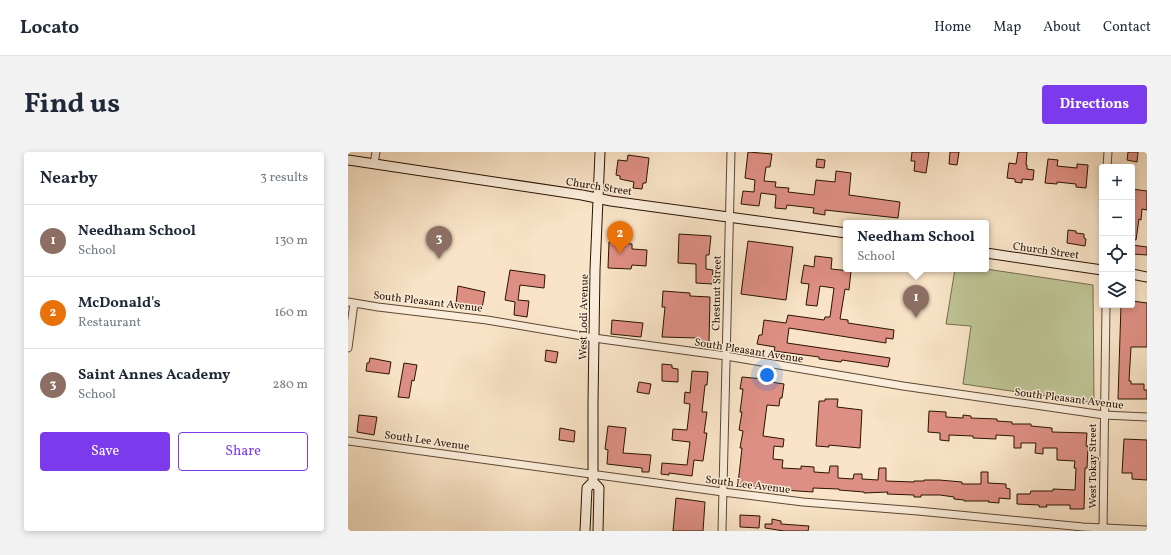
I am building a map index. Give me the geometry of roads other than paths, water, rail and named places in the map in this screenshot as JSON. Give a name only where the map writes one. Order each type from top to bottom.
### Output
[{"type":"street","points":[[374,164],[376,152]]},
{"type":"street","name":"West Lodi Avenue","points":[[585,531],[587,488],[593,478],[594,338],[600,152]]},
{"type":"street","name":"Chestnut Street","points":[[722,531],[731,152]]},
{"type":"street","points":[[1108,152],[1108,164]]},
{"type":"street","name":"Church Street","points":[[348,160],[843,233]]},
{"type":"street","name":"Church Street","points":[[989,253],[1099,270]]},
{"type":"street","points":[[1135,275],[1147,277]]},
{"type":"street","points":[[348,348],[351,302]]},
{"type":"street","name":"South Pleasant Avenue","points":[[351,302],[378,307],[487,320],[594,338],[726,356],[903,386],[1104,415],[1147,417]]},
{"type":"street","name":"West Tokay Street","points":[[1103,530],[1106,308]]},
{"type":"street","name":"South Lee Avenue","points":[[348,440],[593,478],[803,502],[918,511],[1103,530],[1147,530]]},
{"type":"street","name":"West Lodi Avenue","points":[[593,478],[599,488],[598,531]]},
{"type":"place","name":"McDonald's","points":[[620,254]]},
{"type":"place","name":"Saint Annes Academy","points":[[439,259]]},
{"type":"place","name":"Needham School","points":[[916,318]]}]
